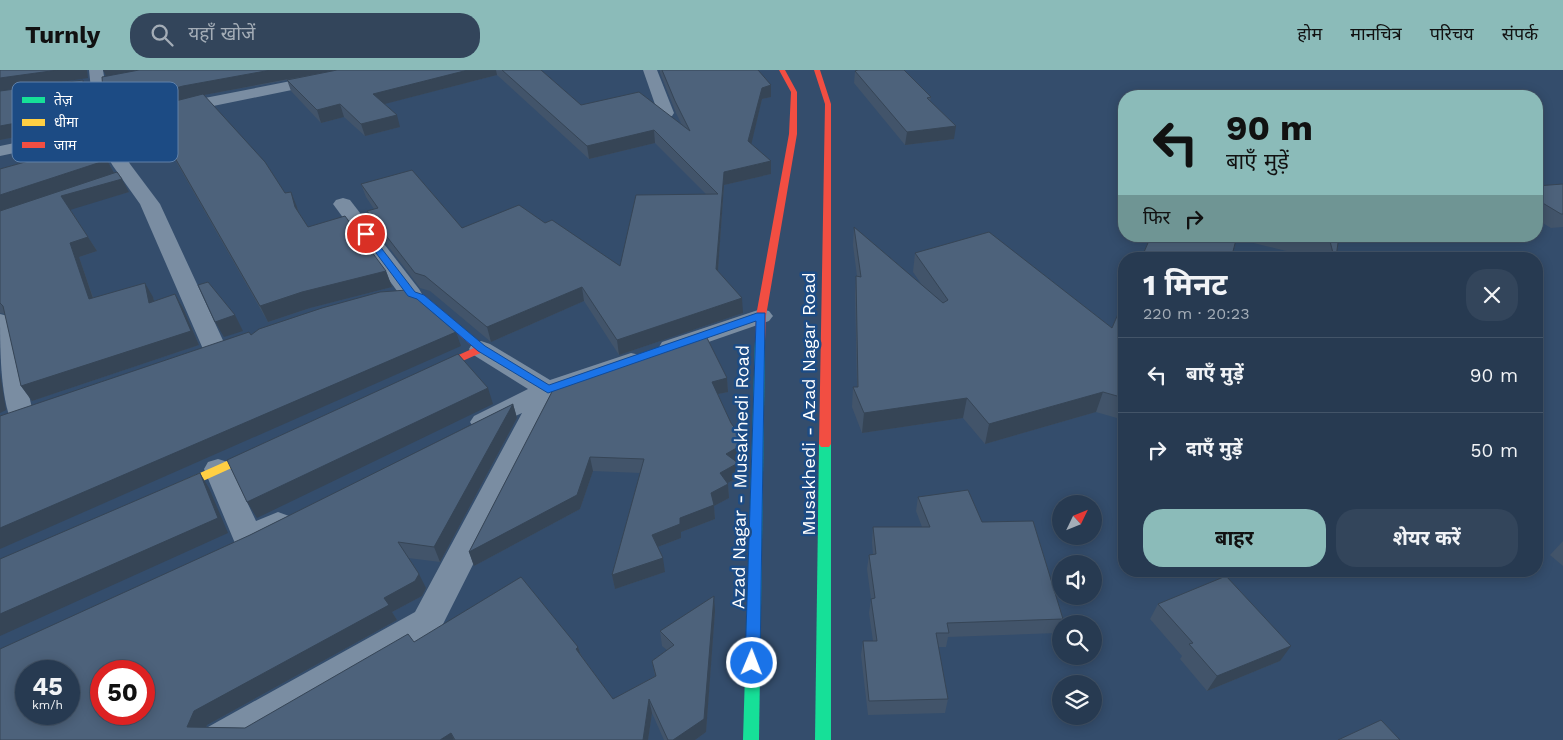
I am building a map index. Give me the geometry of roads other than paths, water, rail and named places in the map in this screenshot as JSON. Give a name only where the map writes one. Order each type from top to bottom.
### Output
[{"type":"main road","name":"Azad Nagar - Musakhedi Road","points":[[750,740],[761,316],[793,134],[794,92],[782,70]]},
{"type":"main road","name":"Musakhedi - Azad Nagar Road","points":[[817,70],[828,104],[823,740]]},
{"type":"main road","points":[[365,302],[397,294],[412,294],[421,297],[481,348],[418,378]]},
{"type":"main road","points":[[156,497],[272,444]]},
{"type":"street","points":[[178,108],[370,70]]},
{"type":"street","points":[[650,70],[666,113]]},
{"type":"street","points":[[97,77],[117,81]]},
{"type":"street","points":[[113,162],[120,179],[150,204],[216,349]]},
{"type":"street","points":[[343,204],[412,294]]},
{"type":"street","points":[[460,434],[548,390],[761,316]]},
{"type":"street","points":[[0,321],[5,370],[19,418]]},
{"type":"street","points":[[481,348],[548,390]]},
{"type":"street","points":[[221,740],[427,622],[548,390]]},
{"type":"street","points":[[218,470],[235,545],[301,513]]}]
